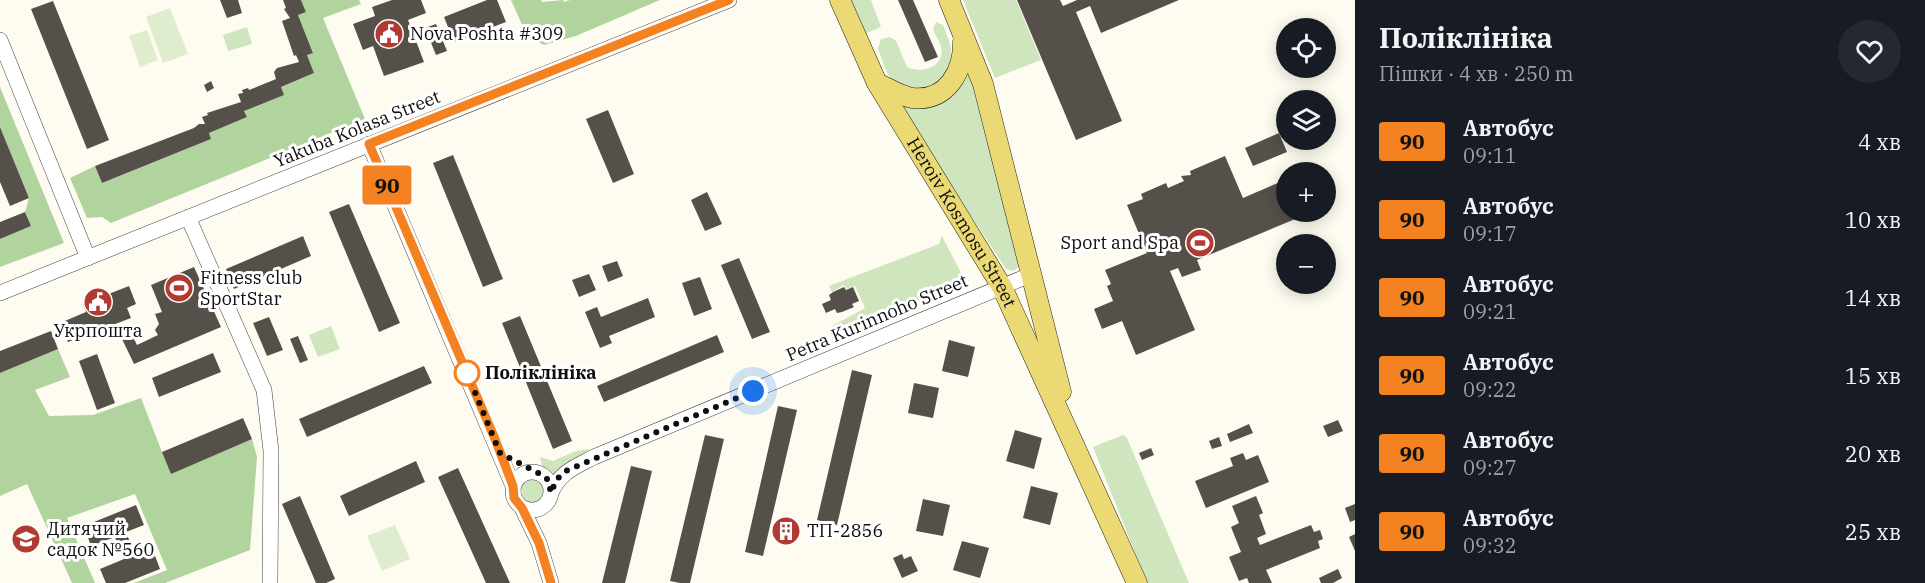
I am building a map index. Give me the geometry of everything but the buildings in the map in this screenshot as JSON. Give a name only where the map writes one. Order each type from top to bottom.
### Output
[{"type":"main road","name":"Heroiv Kosmosu Street","points":[[840,0],[878,83],[917,143],[1002,287],[1137,583]]},
{"type":"main road","name":"Heroiv Kosmosu Street","points":[[949,0],[983,84],[1030,275],[1076,446]]},
{"type":"main road","points":[[878,83],[912,98],[928,97],[944,90],[955,80],[962,65],[962,32]]},
{"type":"street","name":"Yakuba Kolasa Street","points":[[0,293],[729,0]]},
{"type":"street","points":[[0,40],[88,258]]},
{"type":"street","points":[[369,144],[500,453],[513,486],[514,498],[522,508],[539,543],[551,583]]},
{"type":"street","points":[[188,218],[264,390],[271,451],[270,583]]},
{"type":"street","name":"Petra Kurinnoho Street","points":[[548,498],[556,480],[566,471],[594,457],[1030,275]]},
{"type":"street","points":[[500,453],[548,480],[548,498],[539,543]]},
{"type":"street","points":[[513,486],[520,475],[532,471]]},
{"type":"street","points":[[522,508],[535,510],[548,498]]},
{"type":"green space","points":[[301,0],[359,0],[361,4],[323,18],[365,119],[111,223],[102,217],[87,218],[70,178],[95,166],[102,183],[211,139],[209,133],[247,117],[244,111],[281,87],[314,73],[307,55],[313,52],[298,15],[306,12]]},
{"type":"green space","points":[[511,0],[541,0],[542,2],[563,0],[564,2],[570,0],[660,0],[576,36],[544,45],[527,36]]},
{"type":"green space","points":[[847,0],[871,0],[881,27],[862,35]]},
{"type":"green space","points":[[963,0],[1016,0],[1041,60],[995,78]]},
{"type":"green space","points":[[170,8],[188,54],[163,63],[146,17]]},
{"type":"green space","points":[[936,22],[943,25],[950,44],[951,60],[946,74],[933,86],[924,89],[906,89],[898,85],[891,79],[885,68],[878,49],[881,39],[890,37],[896,41],[907,67],[925,69],[936,64],[941,54],[933,29]]},
{"type":"green space","points":[[247,27],[252,44],[228,51],[223,35]]},
{"type":"green space","points":[[147,30],[158,60],[140,67],[129,36]]},
{"type":"green space","points":[[971,66],[1020,265],[1014,271],[1006,269],[897,103],[922,107],[943,102],[960,88]]},
{"type":"green space","points":[[0,87],[64,243],[0,267],[0,239],[31,226],[25,212],[29,198],[0,127]]},
{"type":"green space","points":[[942,236],[962,275],[960,284],[837,336],[832,326],[865,308],[855,286],[846,289],[844,285],[832,292],[829,286],[939,244]]},
{"type":"green space","points":[[331,326],[340,349],[318,357],[309,335]]},
{"type":"green space","points":[[58,349],[70,377],[35,390],[49,416],[93,415],[141,398],[162,452],[252,439],[257,457],[250,550],[165,583],[134,583],[167,570],[135,494],[67,518],[95,583],[72,583],[27,484],[0,496],[0,373]]},
{"type":"green space","points":[[1123,435],[1127,438],[1189,583],[1147,583],[1093,447]]},
{"type":"green space","points":[[589,449],[593,456],[551,485],[544,474],[540,457],[553,461],[576,451]]},
{"type":"green space","points":[[532,480],[540,483],[543,491],[540,499],[532,502],[524,499],[521,491],[524,483]]},
{"type":"green space","points":[[395,525],[410,559],[382,571],[367,536]]},
{"type":"bus line","name":"90","points":[[551,583],[539,543],[522,508],[514,498],[513,486],[495,439],[369,144],[729,0]]},
{"type":"place","name":"Nova Poshta #309","points":[[389,34]]},
{"type":"place","name":"Sport and Spa","points":[[1200,243]]},
{"type":"place","name":"Fitness club SportStar","points":[[179,288]]},
{"type":"place","name":"Укрпошта","points":[[98,302]]},
{"type":"place","name":"Поліклініка","points":[[467,373]]},
{"type":"place","name":"ТП-2856","points":[[786,531]]},
{"type":"place","name":"Дитячий садок №560","points":[[26,539]]},
{"type":"route","points":[[467,373],[500,453],[544,476],[548,480],[551,493],[556,480],[566,471],[594,457],[753,391]]}]
